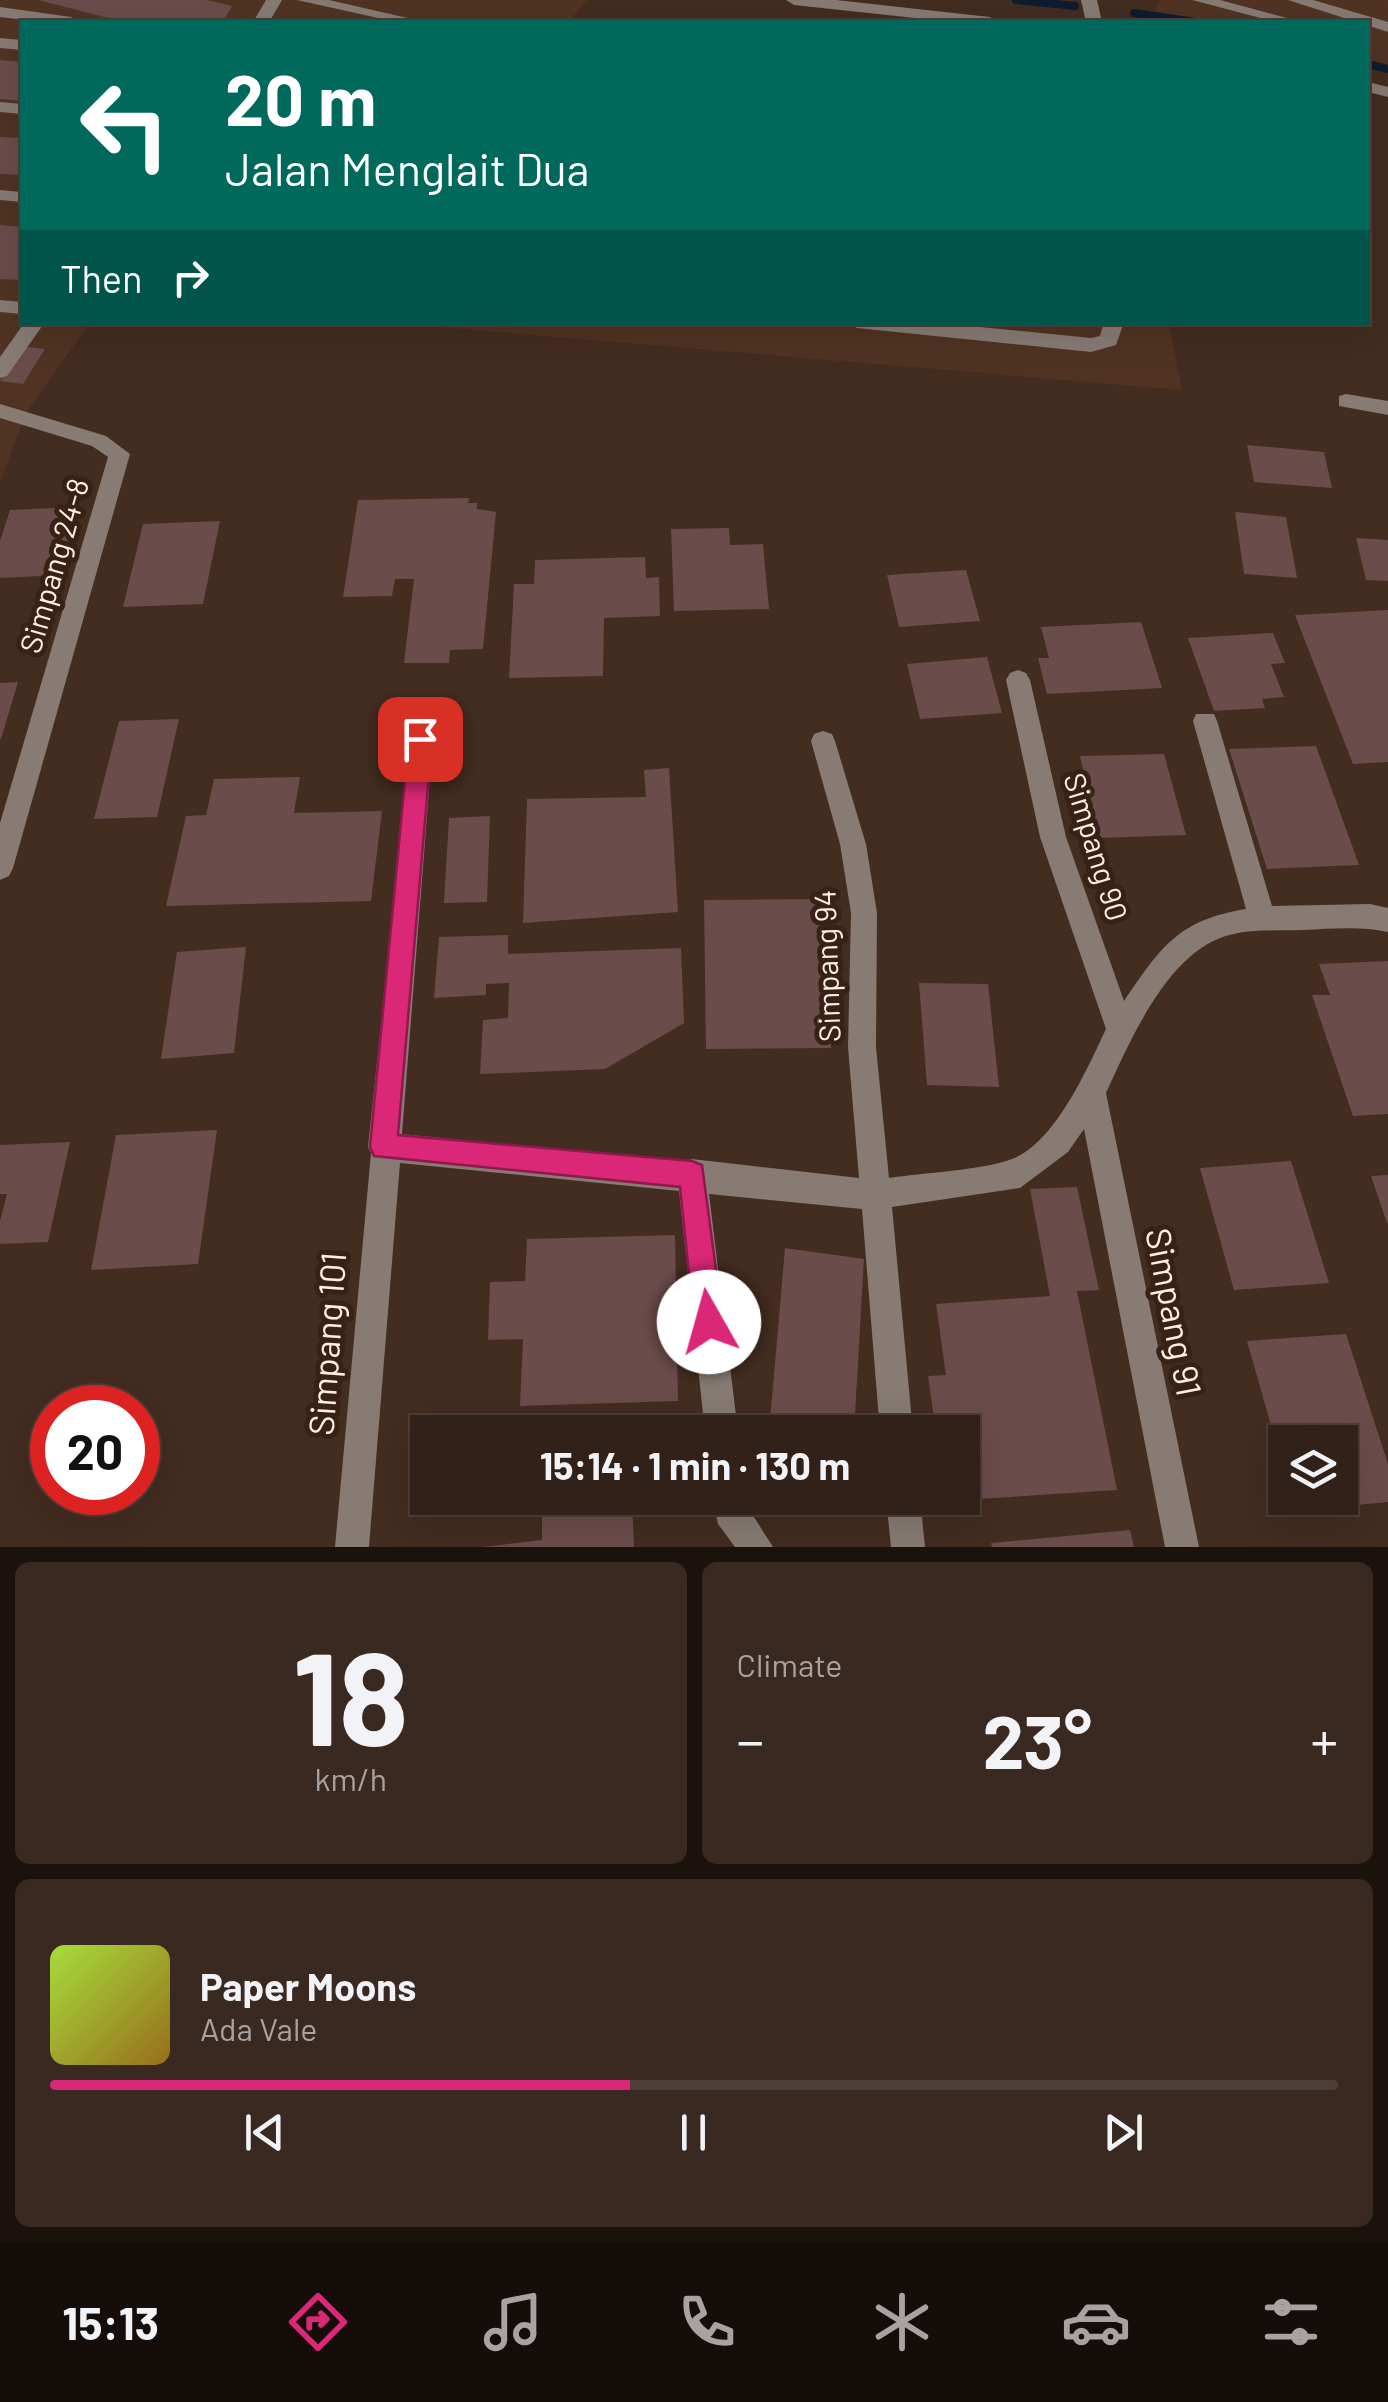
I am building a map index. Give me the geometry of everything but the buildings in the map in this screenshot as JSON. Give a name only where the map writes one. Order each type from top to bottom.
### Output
[{"type":"street","points":[[794,0],[972,20]]},
{"type":"street","points":[[1200,0],[1285,20]]},
{"type":"street","points":[[1296,0],[1357,19]]},
{"type":"street","points":[[312,2],[406,20]]},
{"type":"street","points":[[0,12],[57,20]]},
{"type":"street","points":[[0,371],[34,325]]},
{"type":"street","points":[[918,325],[1041,331],[1091,345],[1109,340],[1113,325]]},
{"type":"street","points":[[1346,401],[1388,408]]},
{"type":"street","name":"Simpang 24-8","points":[[0,411],[99,441],[119,454],[0,868]]},
{"type":"street","name":"Simpang 90","points":[[1018,680],[1053,837],[1120,1030]]},
{"type":"street","points":[[1205,721],[1262,919]]},
{"type":"street","name":"Simpang 101","points":[[352,1547],[420,739]]},
{"type":"street","name":"Simpang 94","points":[[823,741],[853,844],[864,913],[862,1048],[896,1415]]},
{"type":"street","points":[[383,1147],[874,1194],[1020,1173],[1058,1142],[1091,1092],[1120,1030],[1170,956],[1213,928],[1262,919],[1370,916],[1388,920]]},
{"type":"street","name":"Simpang 91","points":[[1091,1092],[1182,1547]]},
{"type":"street","points":[[692,1174],[719,1415]]},
{"type":"street","points":[[732,1515],[756,1547]]},
{"type":"street","points":[[905,1515],[908,1547]]},
{"type":"shaded area","points":[[0,0],[587,0],[571,20],[20,20],[20,325],[89,325],[26,413],[0,483]]},
{"type":"shaded area","points":[[1160,0],[1388,0],[1388,72],[1370,68],[1370,20],[1152,18]]},
{"type":"shaded area","points":[[415,325],[1169,325],[1182,390]]},
{"type":"waterway","points":[[1016,0],[1075,6]]},
{"type":"waterway","points":[[1134,13],[1182,20]]},
{"type":"waterway","points":[[1370,64],[1388,69]]},
{"type":"route","points":[[420,739],[383,1147],[692,1174],[709,1322]]}]
